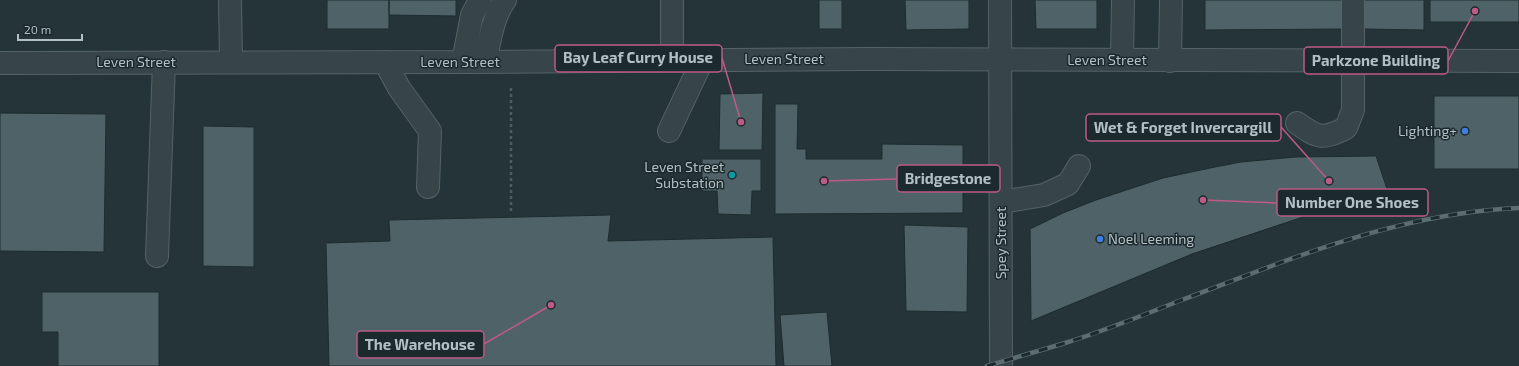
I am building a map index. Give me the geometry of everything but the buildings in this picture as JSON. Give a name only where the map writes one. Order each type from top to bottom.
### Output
[{"type":"street","points":[[230,0],[231,62]]},
{"type":"street","points":[[463,62],[472,15],[480,0]]},
{"type":"street","points":[[486,62],[494,23],[505,0]]},
{"type":"street","points":[[672,0],[672,60]]},
{"type":"street","name":"Spey Street","points":[[1000,0],[1000,366]]},
{"type":"street","points":[[1122,0],[1122,60]]},
{"type":"street","points":[[1170,61],[1171,0]]},
{"type":"street","points":[[1297,123],[1314,135],[1330,136],[1346,128],[1353,110],[1353,0]]},
{"type":"street","points":[[669,132],[704,59]]},
{"type":"street","name":"Leven Street","points":[[0,63],[486,62],[704,59],[1519,61]]},
{"type":"street","points":[[157,256],[164,62]]},
{"type":"street","points":[[385,62],[399,88],[430,131],[428,187]]},
{"type":"street","points":[[1000,202],[1044,195],[1068,184],[1079,166]]},
{"type":"path","points":[[511,88],[511,213]]},
{"type":"railway","points":[[987,366],[1094,333],[1262,269],[1345,241],[1430,219],[1474,212],[1519,208]]},
{"type":"place","name":"Parkzone Building","points":[[1475,11]]},
{"type":"place","name":"Bay Leaf Curry House","points":[[741,122]]},
{"type":"place","name":"Lighting+","points":[[1465,131]]},
{"type":"place","name":"Leven Street Substation","points":[[732,175]]},
{"type":"place","name":"Bridgestone","points":[[824,181]]},
{"type":"place","name":"Wet & Forget Invercargill","points":[[1329,181]]},
{"type":"place","name":"Number One Shoes","points":[[1203,200]]},
{"type":"place","name":"Noel Leeming","points":[[1100,239]]},
{"type":"place","name":"The Warehouse","points":[[551,305]]}]
